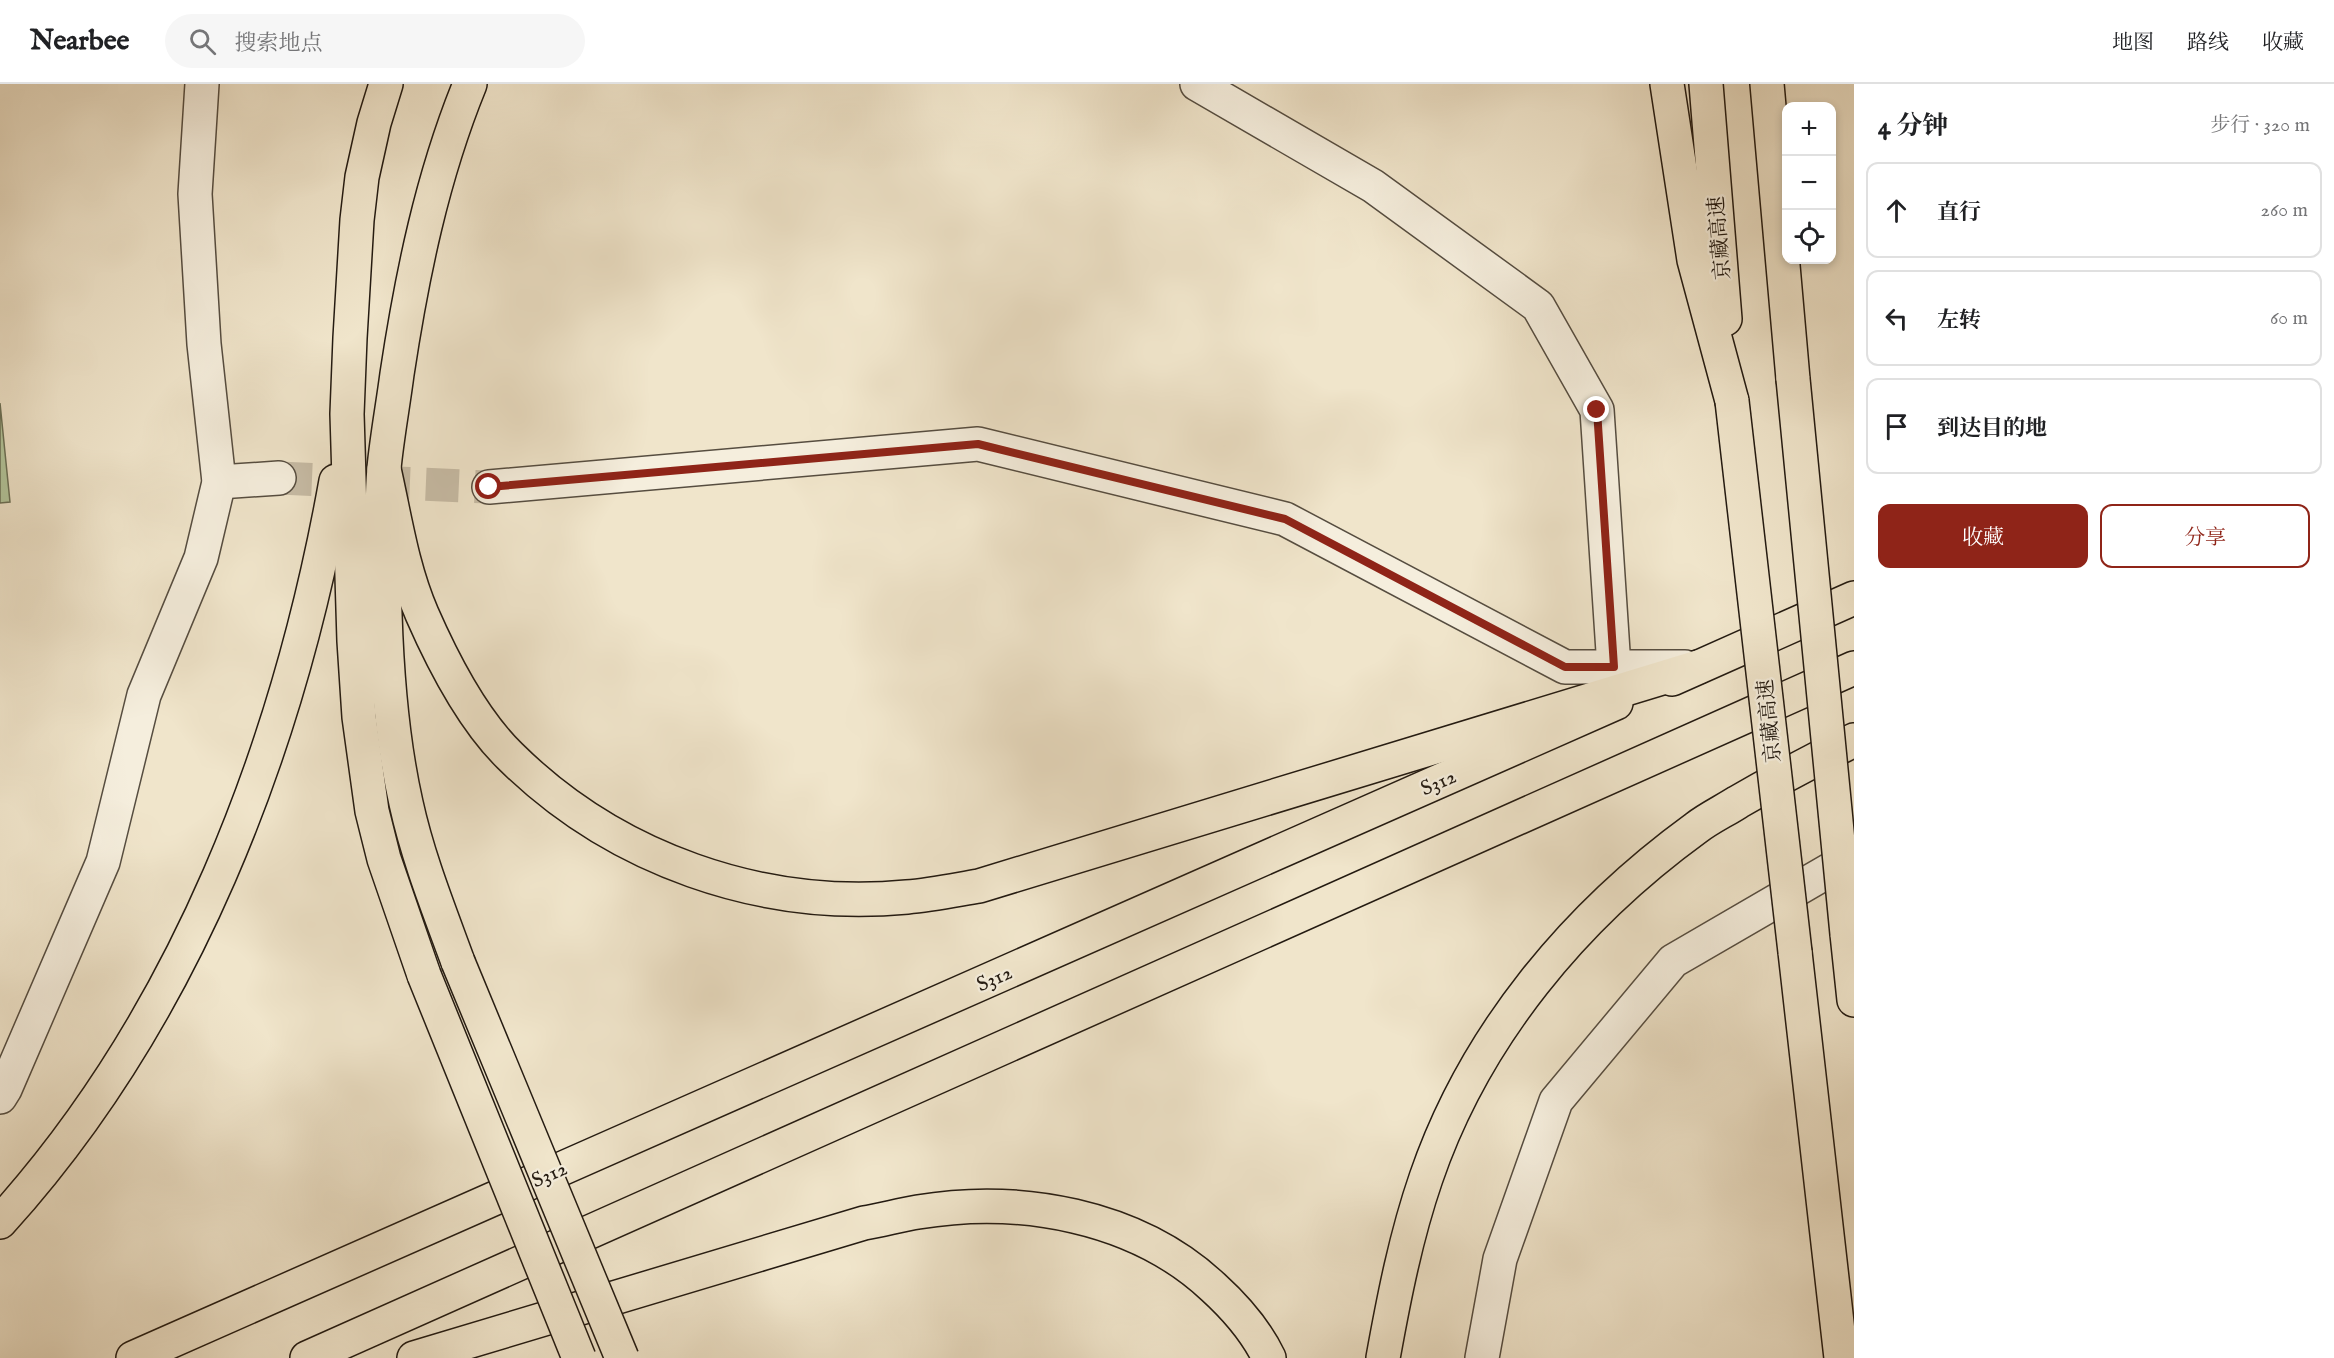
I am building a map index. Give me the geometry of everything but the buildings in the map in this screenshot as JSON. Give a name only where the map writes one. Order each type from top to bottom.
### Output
[{"type":"main road","points":[[386,84],[374,123],[362,177],[358,209],[347,414],[354,641],[359,717],[372,811],[384,859],[424,975],[579,1358]]},
{"type":"main road","points":[[470,84],[457,117],[427,213],[407,307],[384,470],[383,564],[387,671],[405,801],[415,838],[458,962],[622,1358]]},
{"type":"main road","points":[[1667,84],[1694,260],[1732,401]]},
{"type":"main road","name":"京藏高速","points":[[1706,84],[1732,401],[1841,1358]]},
{"type":"main road","points":[[1767,84],[1793,379],[1854,1000]]},
{"type":"main road","points":[[0,1222],[37,1182],[93,1107],[151,1013],[200,922],[239,831],[271,738],[309,608],[330,511],[347,414]]},
{"type":"main road","points":[[384,470],[404,559],[421,612],[442,657],[472,709],[509,755],[560,801],[600,828],[645,852],[692,871],[744,886],[794,895],[852,898],[907,897],[979,886],[1698,667]]},
{"type":"main road","name":"S312","points":[[134,1358],[1854,598]]},
{"type":"main road","points":[[307,1358],[1854,668]]},
{"type":"main road","points":[[1383,1358],[1404,1251],[1427,1176],[1476,1067],[1518,1001],[1571,938],[1630,879],[1664,852],[1698,826],[1779,778],[1854,741]]},
{"type":"main road","points":[[414,1358],[864,1223],[920,1212],[981,1208],[1026,1208],[1063,1213],[1099,1222],[1149,1241],[1191,1266],[1228,1301],[1261,1342],[1269,1358]]},
{"type":"street","points":[[0,1097],[103,862],[144,695],[201,558],[219,482],[204,344],[195,194],[202,84]]},
{"type":"street","points":[[1197,84],[1373,186],[1538,306],[1597,410],[1614,667]]},
{"type":"street","points":[[489,487],[978,444],[1285,519],[1565,667],[1698,667]]},
{"type":"street","points":[[219,482],[279,478]]},
{"type":"street","points":[[1482,1358],[1500,1258],[1556,1101],[1673,961],[1854,856]]},
{"type":"green space","points":[[0,403],[10,502],[0,503]]},
{"type":"tunnel","points":[[279,478],[489,487]]},
{"type":"route","points":[[489,487],[978,444],[1285,519],[1565,667],[1614,667],[1597,410]]}]
